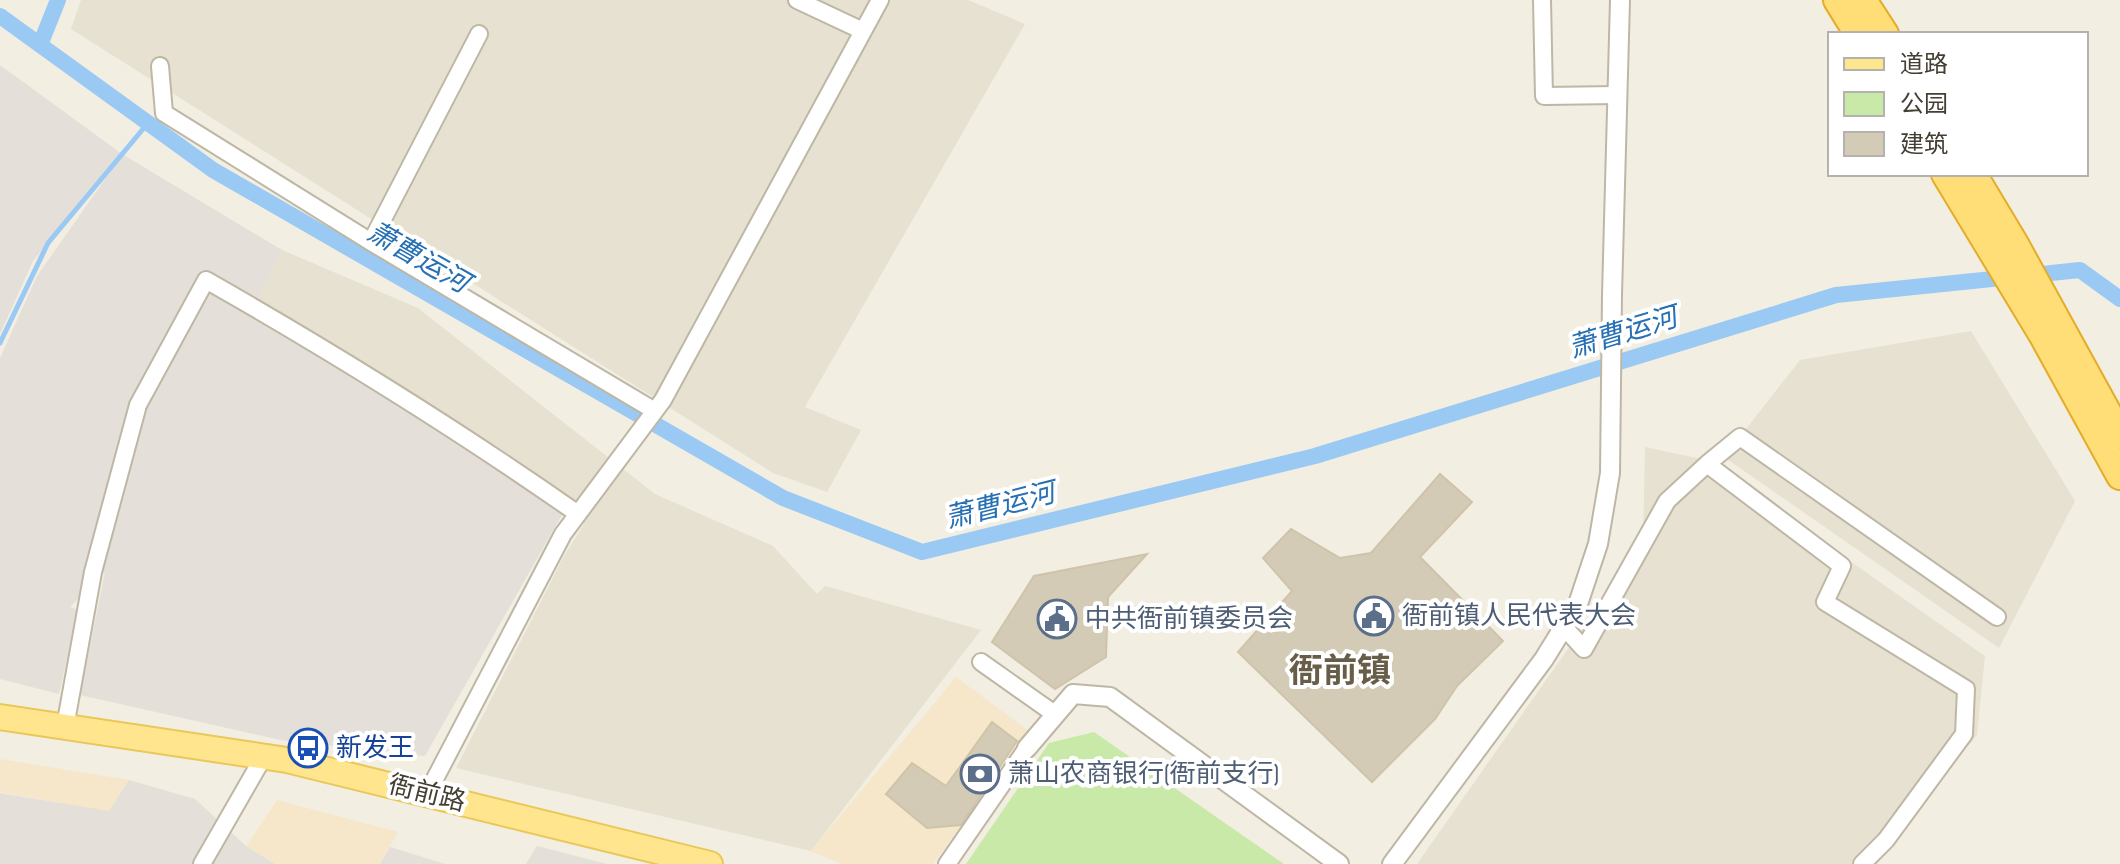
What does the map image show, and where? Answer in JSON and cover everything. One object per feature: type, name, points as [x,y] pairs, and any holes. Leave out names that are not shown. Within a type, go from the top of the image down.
[{"type":"highway","points":[[1837,0],[1857,32]]},
{"type":"highway","points":[[1863,0],[1884,32]]},
{"type":"highway","points":[[1947,176],[1983,213],[2054,334],[2120,435]]},
{"type":"highway","points":[[1974,176],[1983,213]]},
{"type":"highway","points":[[2054,334],[2120,476]]},
{"type":"main road","name":"衙前路","points":[[0,717],[264,756],[710,864]]},
{"type":"street","points":[[797,0],[863,31]]},
{"type":"street","points":[[427,794],[563,534],[659,406],[880,0]]},
{"type":"street","points":[[1542,0],[1544,96],[1617,95]]},
{"type":"street","points":[[1392,864],[1544,659],[1578,604],[1598,544],[1610,473],[1620,0]]},
{"type":"street","points":[[371,242],[479,34]]},
{"type":"street","points":[[160,66],[164,113],[371,242],[659,406]]},
{"type":"street","points":[[65,727],[93,572],[138,405],[206,280],[311,340],[467,437],[578,514]]},
{"type":"street","points":[[1564,627],[1584,649],[1667,501],[1740,437],[1997,617]]},
{"type":"street","points":[[1707,464],[1842,566],[1825,602],[1966,689],[1964,734],[1886,840],[1862,864]]},
{"type":"street","points":[[981,662],[1056,715]]},
{"type":"street","points":[[947,864],[1027,748],[1073,694],[1110,697],[1339,864]]},
{"type":"street","points":[[202,864],[264,756]]},
{"type":"shaded area","points":[[81,0],[968,0],[1025,24],[805,407],[861,430],[827,492],[773,473],[71,29]]},
{"type":"shaded area","points":[[0,65],[122,154],[282,250],[254,307],[567,506],[425,756],[281,740],[80,695],[105,572],[70,607],[78,610],[59,694],[0,679],[0,358],[37,276],[115,165],[33,261],[0,334]]},
{"type":"shaded area","points":[[282,250],[418,308],[655,494],[773,546],[817,594],[825,586],[981,630],[811,851],[456,768],[564,556],[584,524],[254,307]]},
{"type":"shaded area","points":[[1971,331],[2075,501],[1999,648],[1724,457],[1800,360]]},
{"type":"shaded area","points":[[1645,447],[1706,460],[1985,656],[1977,735],[1894,833],[1862,864],[1417,864],[1643,542]]},
{"type":"shaded area","points":[[956,677],[1030,732],[933,864],[841,864],[811,851]]},
{"type":"shaded area","points":[[0,759],[129,780],[109,812],[0,792]]},
{"type":"shaded area","points":[[129,780],[195,799],[246,846],[275,864],[0,864],[0,793],[109,811]]},
{"type":"shaded area","points":[[277,800],[398,832],[380,864],[275,864],[246,846]]},
{"type":"shaded area","points":[[537,846],[607,864],[526,864]]},
{"type":"shaded area","points":[[390,847],[445,864],[380,864]]},
{"type":"green space","points":[[1094,732],[1284,864],[966,864],[1049,743]]},
{"type":"building","name":"衙前镇人民代表大会","points":[[1440,474],[1472,502],[1420,557],[1503,641],[1457,686],[1435,719],[1372,782],[1238,652],[1292,591],[1263,558],[1291,529],[1340,558],[1371,553]]},
{"type":"building","name":"中共衙前镇委员会","points":[[1147,554],[1108,597],[1106,657],[1055,689],[992,642],[1034,576]]},
{"type":"building","name":"萧山农商银行(衙前支行)","points":[[992,722],[1017,741],[961,825],[927,828],[886,794],[912,763],[946,786]]},
{"type":"waterway","points":[[40,45],[58,0]]},
{"type":"waterway","name":"萧曹运河","points":[[0,16],[213,170],[783,498],[922,552],[1315,456],[1836,295],[2080,270],[2120,299]]},
{"type":"waterway","points":[[0,343],[48,243],[148,123]]},
{"type":"place","name":"衙前镇人民代表大会","points":[[1374,616]]},
{"type":"place","name":"中共衙前镇委员会","points":[[1057,619]]},
{"type":"place","name":"新发王","points":[[308,748]]},
{"type":"place","name":"萧山农商银行(衙前支行)","points":[[980,774]]},
{"type":"district","name":"衙前镇","points":[[1340,671]]}]
